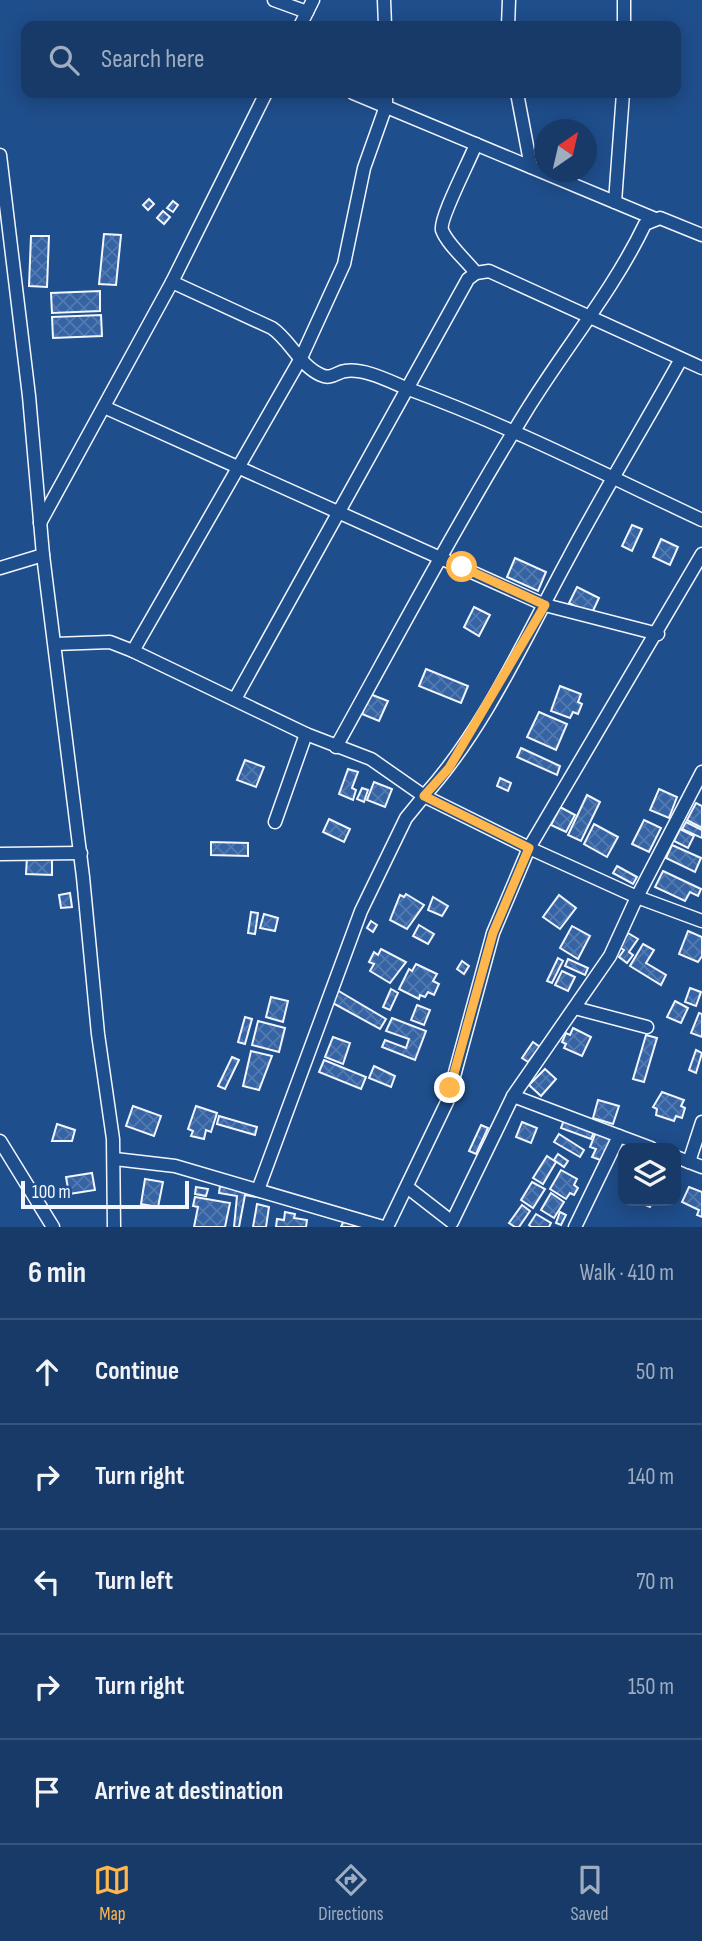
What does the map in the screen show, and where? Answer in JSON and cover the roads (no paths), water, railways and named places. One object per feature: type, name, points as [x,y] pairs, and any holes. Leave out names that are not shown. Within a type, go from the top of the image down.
[{"type":"street","points":[[274,0],[310,6]]},
{"type":"street","points":[[384,0],[385,21]]},
{"type":"street","points":[[508,21],[509,0]]},
{"type":"street","points":[[624,0],[624,21]]},
{"type":"street","points":[[40,524],[172,282],[264,98]]},
{"type":"street","points":[[518,98],[531,167]]},
{"type":"street","points":[[615,202],[623,98]]},
{"type":"street","points":[[133,650],[301,358],[344,264],[364,168],[386,99],[476,144],[653,218],[701,233]]},
{"type":"street","points":[[476,144],[467,170],[442,219],[442,230],[476,273]]},
{"type":"street","points":[[0,155],[4,238],[28,385],[43,555],[115,1159],[114,1227]]},
{"type":"street","points":[[335,747],[514,431],[627,261],[645,224],[653,218]]},
{"type":"street","points":[[235,699],[468,279],[476,273],[489,271],[702,368]]},
{"type":"street","points":[[172,282],[286,337],[301,358],[321,376],[332,377],[344,371],[358,371],[407,388],[514,431],[702,520]]},
{"type":"street","points":[[258,1190],[361,911],[406,818],[449,768],[545,605],[681,359]]},
{"type":"street","points":[[104,407],[545,605],[658,634]]},
{"type":"street","points":[[115,1159],[176,1166],[385,1227],[447,1102],[493,933],[529,848],[658,634],[702,554]]},
{"type":"street","points":[[0,568],[43,555]]},
{"type":"street","points":[[55,644],[110,642],[133,650],[335,747],[381,765],[424,796],[529,848],[637,897],[702,920]]},
{"type":"street","points":[[275,822],[306,733]]},
{"type":"street","points":[[407,1187],[456,1224],[513,1096],[610,956],[637,897],[700,780]]},
{"type":"street","points":[[0,854],[80,853]]},
{"type":"street","points":[[575,1008],[647,1027]]},
{"type":"street","points":[[513,1096],[638,1143]]},
{"type":"street","points":[[696,1165],[702,1122]]},
{"type":"street","points":[[575,1227],[619,1136]]},
{"type":"street","points":[[0,1141],[53,1227]]}]
